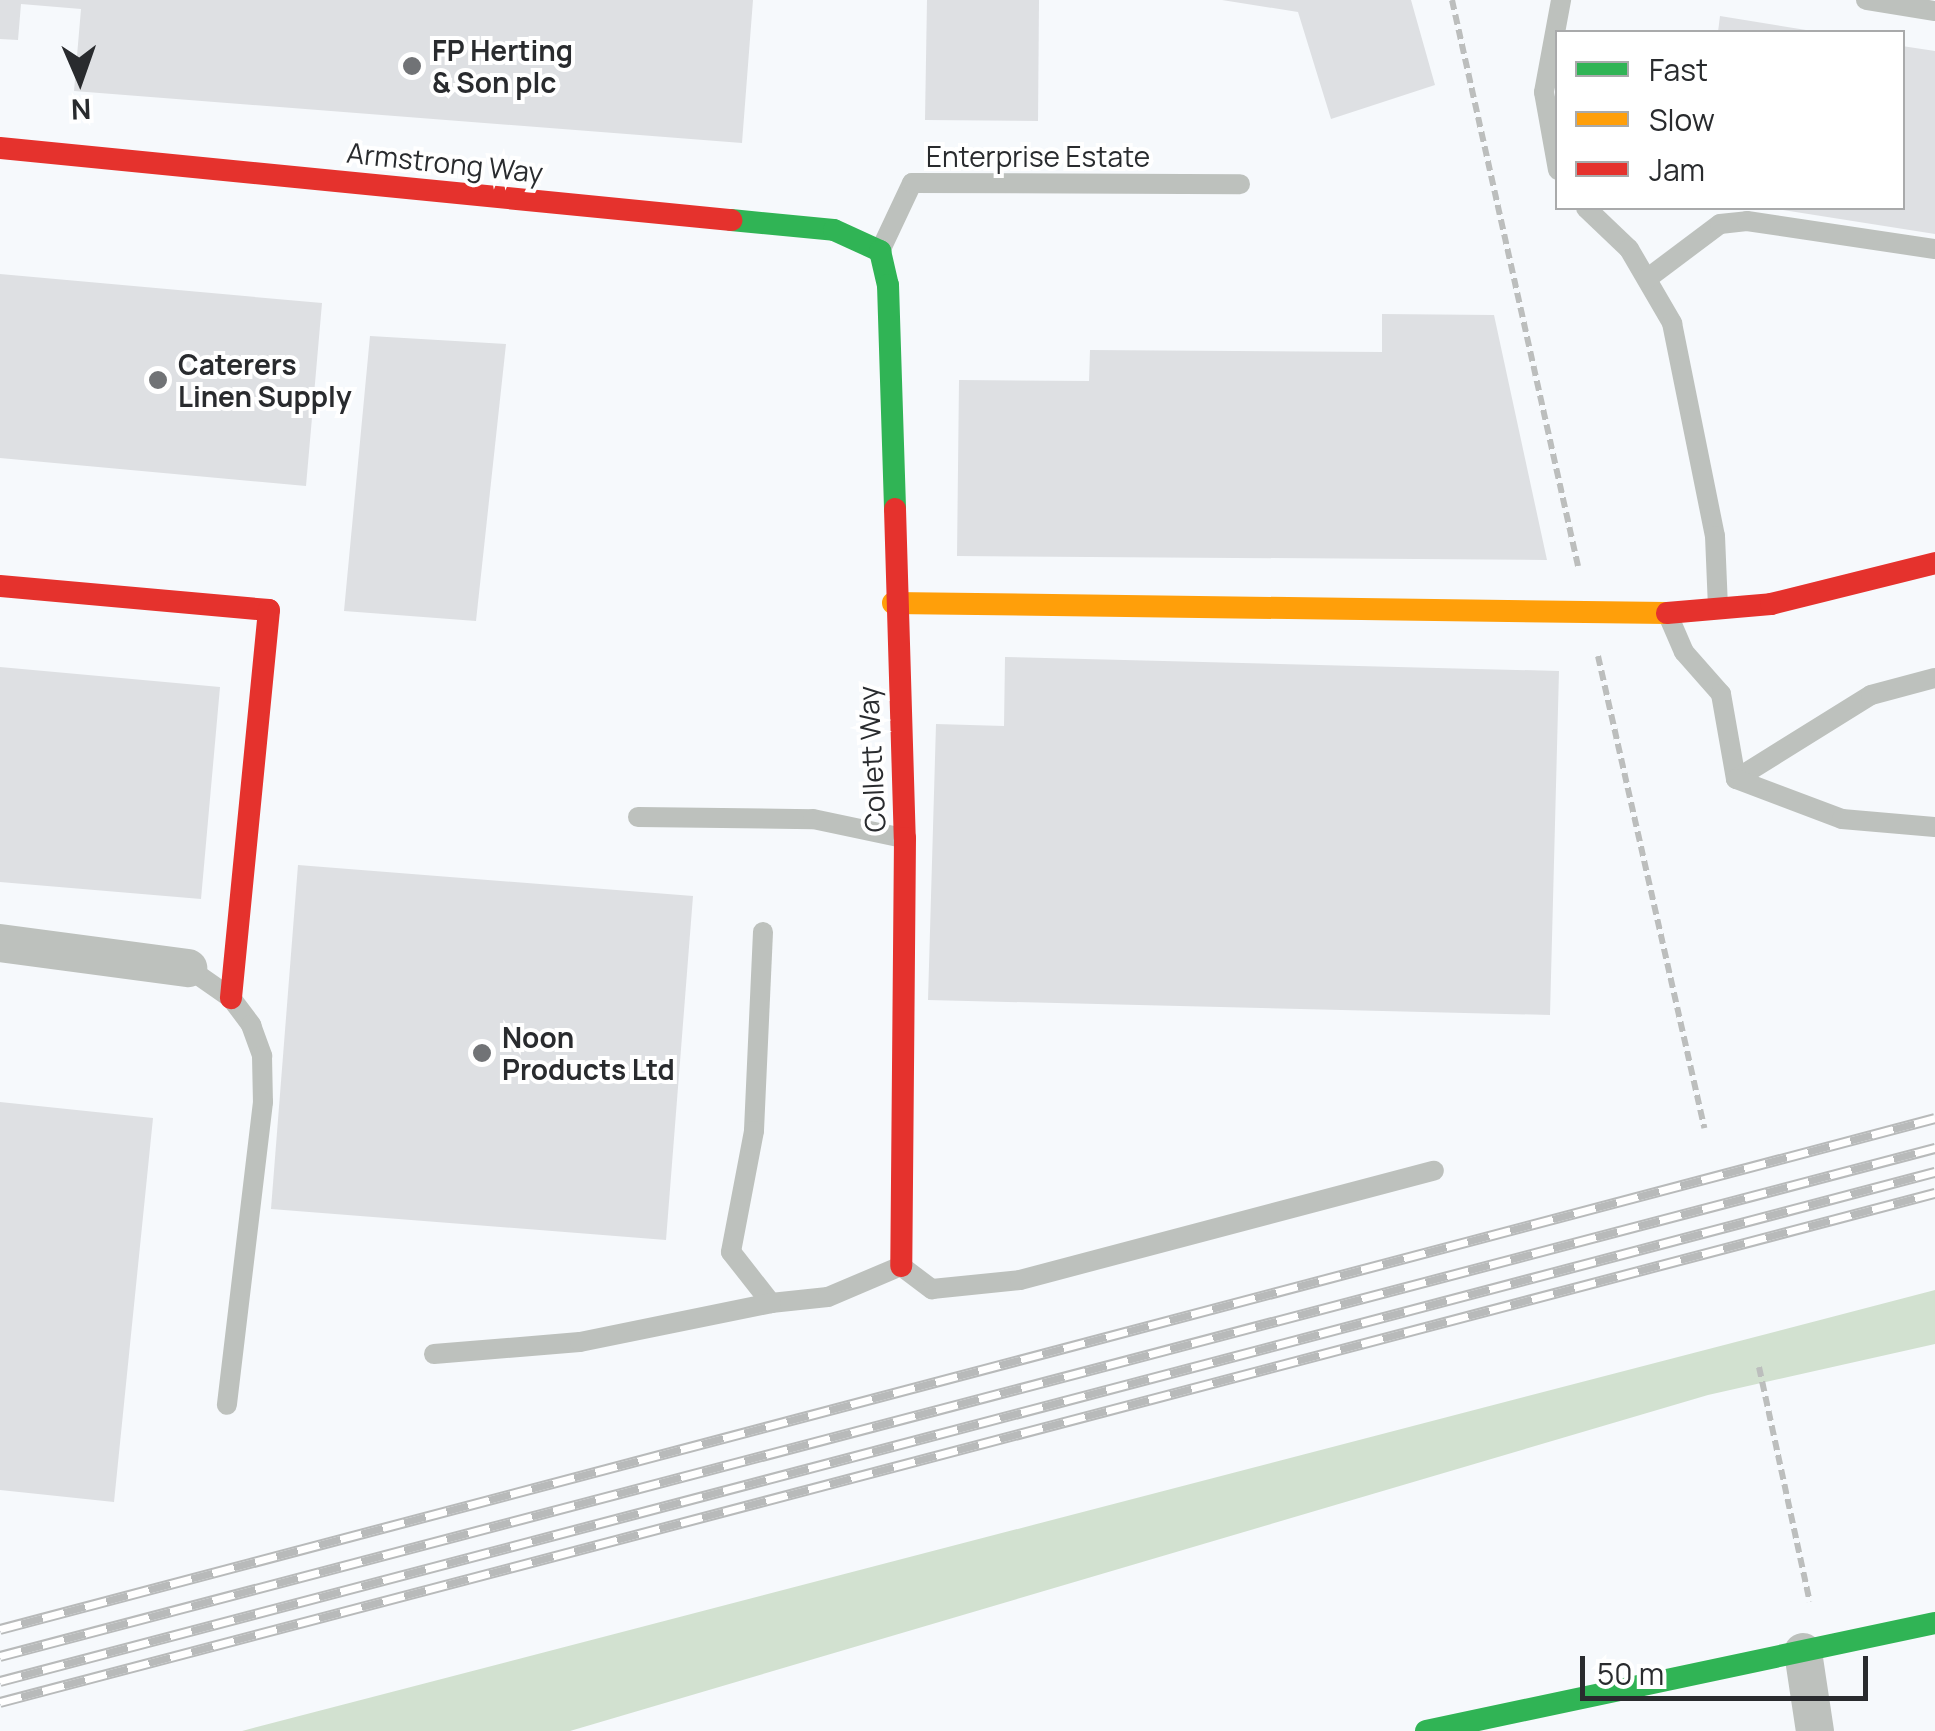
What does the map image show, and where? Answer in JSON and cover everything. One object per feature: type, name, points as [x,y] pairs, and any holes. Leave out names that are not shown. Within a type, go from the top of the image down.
[{"type":"street","name":"Armstrong Way","points":[[0,148],[834,230],[880,251]]},
{"type":"street","name":"Collett Way","points":[[880,251],[888,285],[893,603],[905,838],[901,1266]]},
{"type":"street","points":[[893,603],[1668,613],[1771,604],[1935,563]]},
{"type":"street","points":[[0,586],[269,610],[231,998]]},
{"type":"street","points":[[0,943],[188,968]]},
{"type":"street","points":[[1426,1731],[1935,1624]]},
{"type":"street","points":[[1804,1652],[1814,1731]]},
{"type":"lane","points":[[1555,30],[1561,0]]},
{"type":"lane","points":[[1866,0],[1935,11]]},
{"type":"lane","points":[[1555,32],[1544,92],[1555,153]]},
{"type":"lane","name":"Enterprise Estate","points":[[880,251],[912,183],[1240,184]]},
{"type":"lane","points":[[1588,210],[1648,278],[1672,323],[1715,536],[1718,609]]},
{"type":"lane","points":[[1648,278],[1720,224],[1734,222],[1935,249]]},
{"type":"lane","points":[[1668,613],[1684,652],[1721,694],[1736,779]]},
{"type":"lane","points":[[1736,779],[1871,694],[1935,678]]},
{"type":"lane","points":[[1736,779],[1842,820],[1935,827]]},
{"type":"lane","points":[[638,817],[813,820],[905,838]]},
{"type":"lane","points":[[763,932],[754,1131],[732,1252],[771,1303]]},
{"type":"lane","points":[[188,968],[231,998],[251,1024],[262,1056],[263,1102],[227,1404]]},
{"type":"lane","points":[[434,1354],[580,1342],[771,1303],[828,1297],[901,1266],[932,1289],[1020,1280],[1434,1170]]},
{"type":"path","points":[[1452,0],[1580,577]]},
{"type":"path","points":[[1597,652],[1704,1128]]},
{"type":"path","points":[[1760,1367],[1812,1610],[1804,1652]]},
{"type":"green space","points":[[1935,1290],[1935,1344],[1708,1395],[570,1731],[242,1731]]},
{"type":"building","name":"FP Herting & Son plc","points":[[0,0],[753,0],[742,143],[74,91],[81,9],[21,4],[18,40],[0,39]]},
{"type":"building","points":[[927,0],[1039,0],[1038,121],[925,120]]},
{"type":"building","points":[[1222,0],[1411,0],[1435,85],[1331,119],[1298,12]]},
{"type":"building","points":[[1720,16],[1806,30],[1718,30]]},
{"type":"building","points":[[1905,46],[1935,51],[1935,234],[1783,210],[1905,210]]},
{"type":"building","name":"Caterers Linen Supply","points":[[0,274],[322,303],[306,486],[0,458]]},
{"type":"building","points":[[1382,314],[1494,315],[1547,560],[957,556],[959,380],[1089,381],[1090,350],[1382,352]]},
{"type":"building","points":[[370,336],[506,344],[476,621],[344,611]]},
{"type":"building","points":[[1005,657],[1559,671],[1550,1015],[928,1000],[936,724],[1004,726]]},
{"type":"building","points":[[0,667],[220,687],[201,899],[0,882]]},
{"type":"building","name":"Noon Products Ltd","points":[[298,865],[693,896],[666,1240],[271,1209]]},
{"type":"building","points":[[0,1102],[153,1118],[114,1502],[0,1490]]},
{"type":"railway","points":[[0,1629],[1935,1118]]},
{"type":"railway","points":[[0,1656],[1935,1148]]},
{"type":"railway","points":[[0,1681],[1935,1172]]},
{"type":"railway","points":[[0,1702],[1935,1193]]},
{"type":"traffic: fast","points":[[731,220],[834,230],[880,251],[888,285],[895,509]]},
{"type":"traffic: fast","points":[[1426,1731],[1935,1623]]},
{"type":"traffic: slow","points":[[893,603],[1667,613]]},
{"type":"traffic: jam","points":[[0,148],[731,220]]},
{"type":"traffic: jam","points":[[895,509],[905,838],[901,1266]]},
{"type":"traffic: jam","points":[[1667,613],[1771,604],[1935,563]]},
{"type":"traffic: jam","points":[[0,586],[269,610],[231,998]]},
{"type":"place","name":"FP Herting & Son plc","points":[[412,66]]},
{"type":"place","name":"Caterers Linen Supply","points":[[158,380]]},
{"type":"place","name":"Noon Products Ltd","points":[[482,1053]]}]
